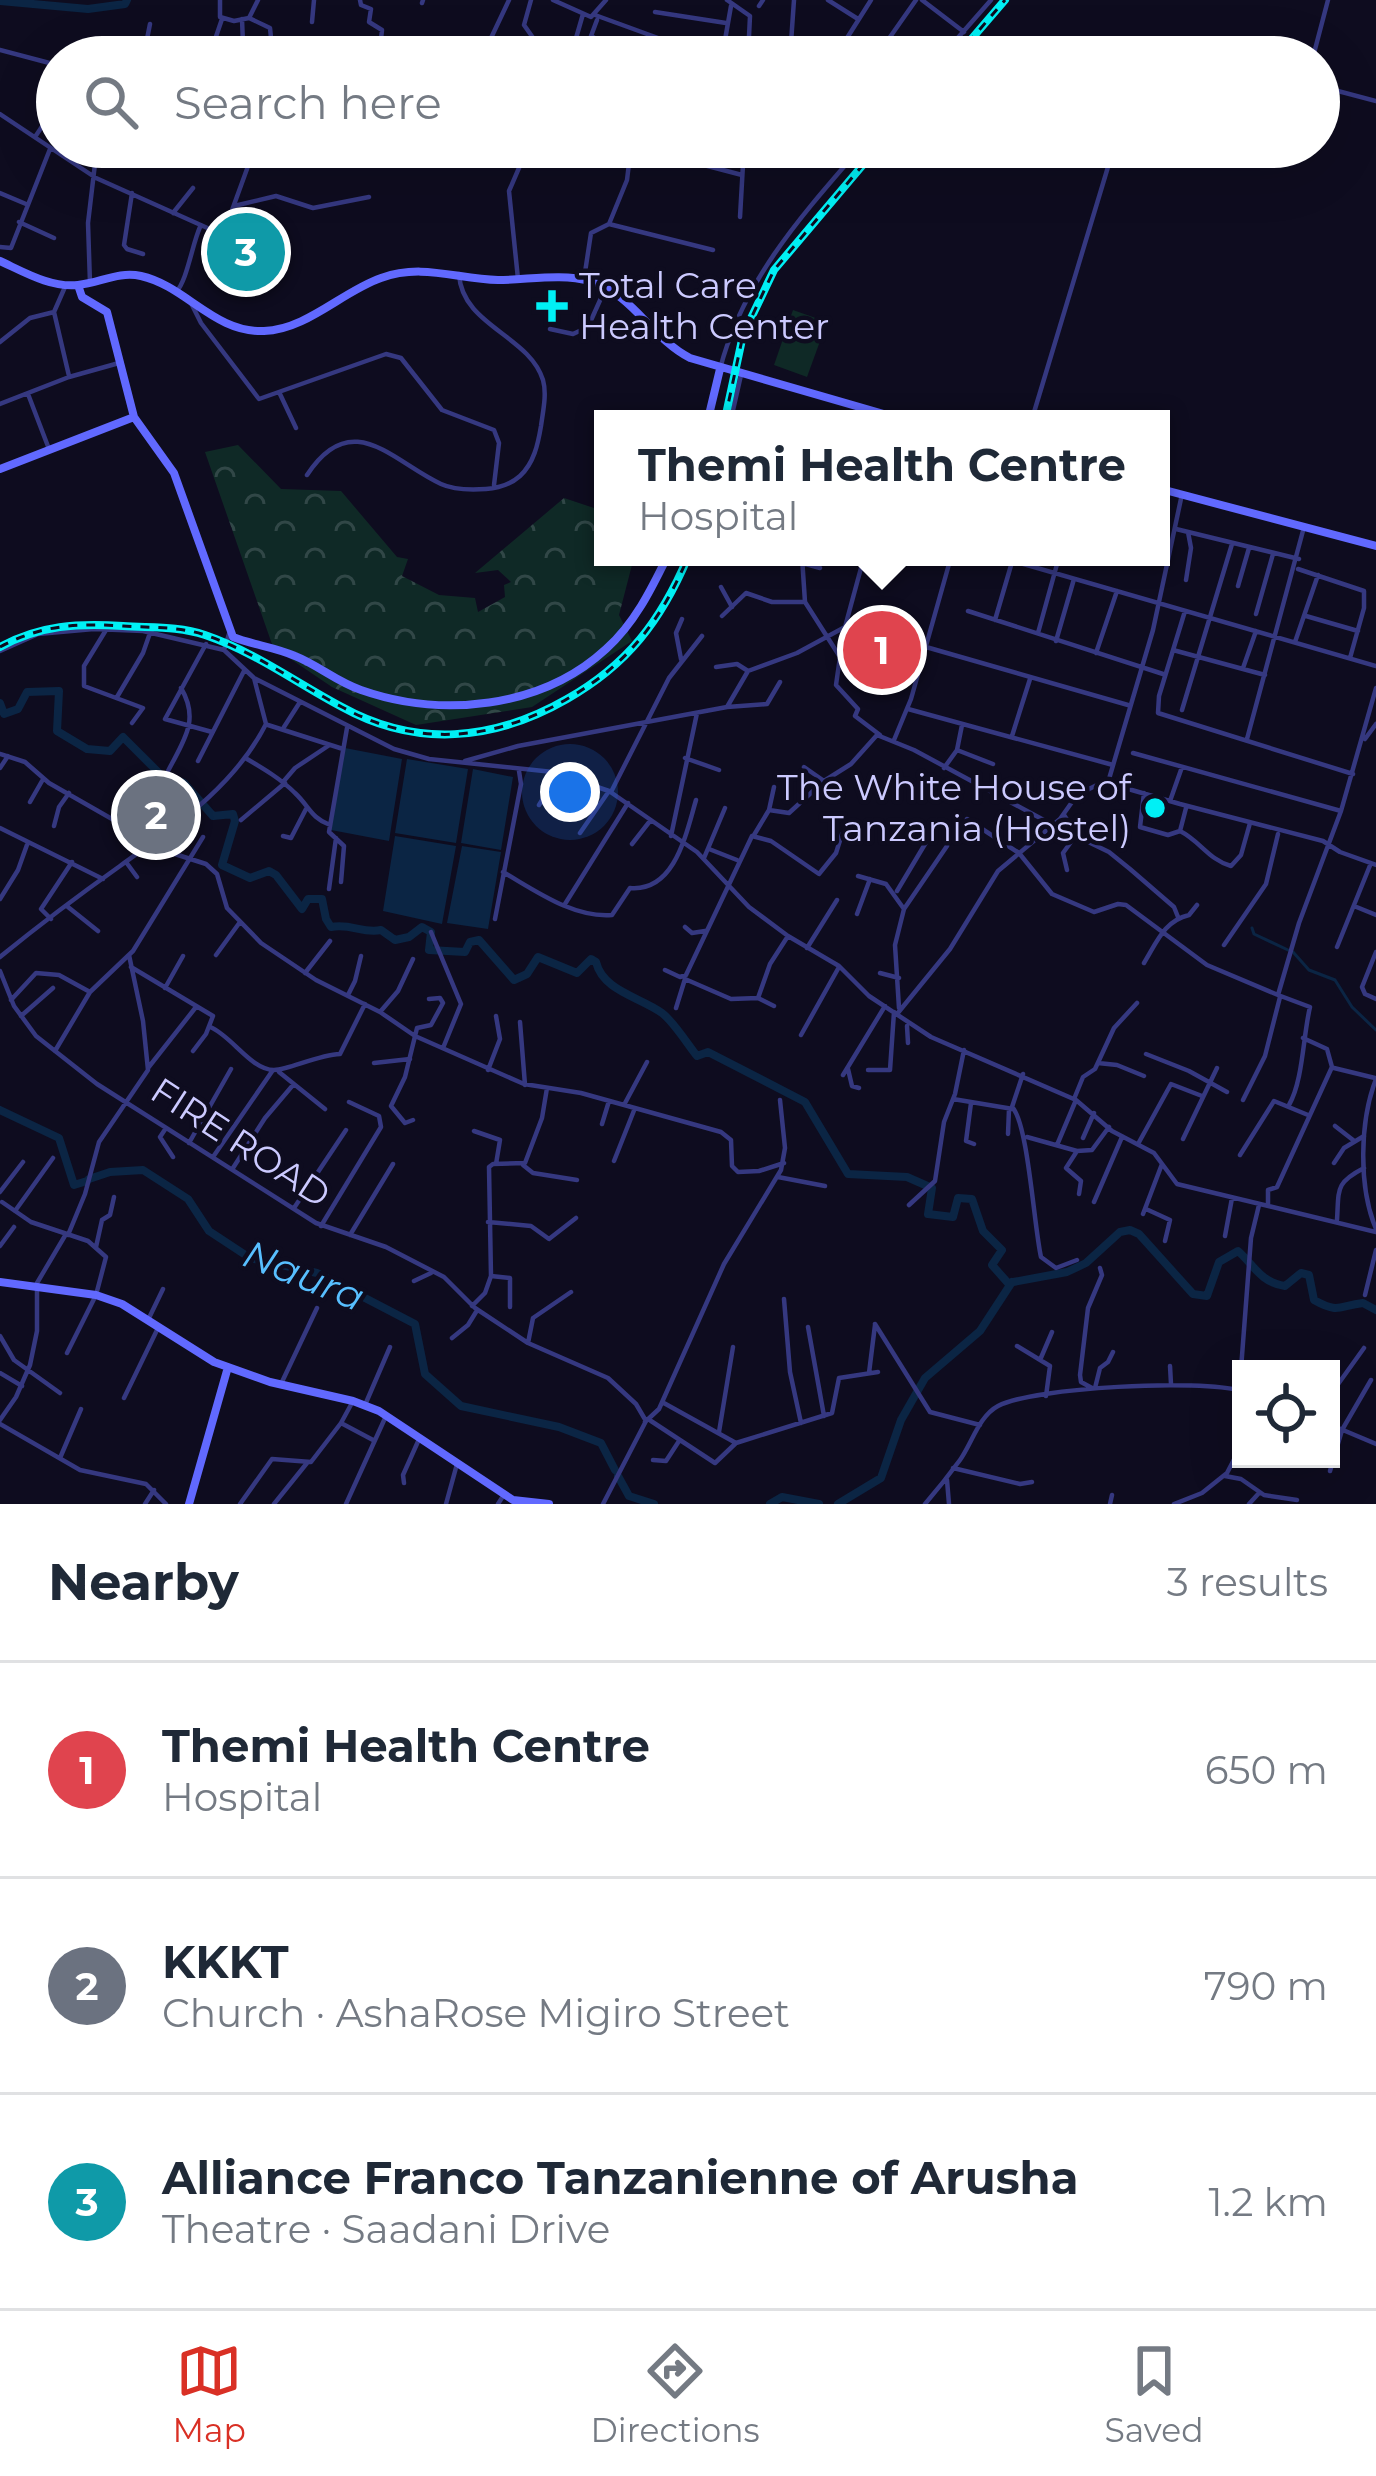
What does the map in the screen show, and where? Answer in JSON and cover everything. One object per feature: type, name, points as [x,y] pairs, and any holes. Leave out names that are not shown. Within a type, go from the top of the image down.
[{"type":"street","points":[[216,36],[222,19],[220,0]]},
{"type":"street","points":[[244,36],[246,19],[258,0]]},
{"type":"street","points":[[312,22],[314,0]]},
{"type":"street","points":[[360,0],[371,9],[369,22],[382,30],[381,36]]},
{"type":"street","points":[[492,36],[509,0]]},
{"type":"street","points":[[531,0],[524,25],[532,36]]},
{"type":"street","points":[[553,0],[652,36]]},
{"type":"street","points":[[591,36],[606,0]]},
{"type":"street","points":[[791,36],[794,0]]},
{"type":"street","points":[[828,0],[858,19]]},
{"type":"street","points":[[848,36],[871,0]]},
{"type":"street","points":[[892,36],[919,0],[964,32]]},
{"type":"street","points":[[960,36],[991,0]]},
{"type":"street","points":[[1318,36],[1328,0]]},
{"type":"street","points":[[724,36],[729,3],[750,16],[749,36]]},
{"type":"street","points":[[655,12],[726,23]]},
{"type":"street","points":[[577,36],[584,14]]},
{"type":"street","points":[[222,19],[246,19],[270,28],[271,36]]},
{"type":"street","points":[[148,36],[150,24]]},
{"type":"street","points":[[0,50],[36,59]]},
{"type":"street","points":[[1340,92],[1376,101]]},
{"type":"street","points":[[0,114],[35,137]]},
{"type":"street","points":[[0,248],[11,248],[42,168]]},
{"type":"street","points":[[80,168],[223,236],[249,168]]},
{"type":"street","points":[[90,283],[88,223],[96,168]]},
{"type":"street","points":[[518,279],[509,190],[519,168]]},
{"type":"street","points":[[609,224],[628,168]]},
{"type":"street","points":[[715,168],[742,175]]},
{"type":"street","points":[[740,218],[742,168]]},
{"type":"street","points":[[710,410],[736,317],[791,228],[844,168]]},
{"type":"street","points":[[1035,410],[1108,168]]},
{"type":"street","points":[[173,213],[193,188]]},
{"type":"street","points":[[132,193],[124,245],[143,254]]},
{"type":"street","points":[[0,194],[26,204]]},
{"type":"street","points":[[234,206],[276,196],[313,208],[369,197]]},
{"type":"street","points":[[19,222],[54,238]]},
{"type":"street","points":[[584,279],[591,233],[609,224],[712,250]]},
{"type":"street","points":[[176,292],[184,284],[189,253],[201,226]]},
{"type":"street","points":[[0,261],[65,285],[138,275],[235,328],[272,331],[377,279],[415,270],[584,279],[621,296],[680,354],[867,410]]},
{"type":"street","points":[[307,475],[332,448],[370,442],[447,487],[494,488],[517,479],[534,454],[544,383],[529,360],[466,302],[459,274]]},
{"type":"street","points":[[65,285],[54,312],[69,377]]},
{"type":"street","points":[[78,285],[82,297],[107,311],[134,417],[174,472],[224,608],[229,634],[224,650]]},
{"type":"street","points":[[550,329],[573,334],[588,327],[606,287]]},
{"type":"street","points":[[191,303],[255,398],[280,394],[386,354],[401,358],[442,410],[483,424],[498,436],[494,488]]},
{"type":"street","points":[[0,342],[30,317],[54,312]]},
{"type":"street","points":[[0,404],[119,363]]},
{"type":"street","points":[[733,410],[741,375]]},
{"type":"street","points":[[28,394],[49,449]]},
{"type":"street","points":[[280,394],[296,428]]},
{"type":"street","points":[[0,469],[134,417]]},
{"type":"street","points":[[1170,491],[1376,546]]},
{"type":"street","points":[[1170,557],[1182,494]]},
{"type":"street","points":[[1247,740],[1304,527]]},
{"type":"street","points":[[1176,529],[1299,559]]},
{"type":"street","points":[[1186,580],[1188,532]]},
{"type":"street","points":[[1182,710],[1232,544]]},
{"type":"street","points":[[1238,586],[1249,548]]},
{"type":"street","points":[[1256,614],[1273,554]]},
{"type":"street","points":[[229,634],[302,658],[362,691],[427,705],[483,704],[549,686],[606,649],[628,625],[662,566]]},
{"type":"street","points":[[803,566],[806,602],[840,657],[838,689],[857,708],[856,716],[880,736],[1053,826]]},
{"type":"street","points":[[816,566],[820,568]]},
{"type":"street","points":[[862,566],[846,624],[865,660],[916,681]]},
{"type":"street","points":[[893,742],[908,709],[948,566]]},
{"type":"street","points":[[995,620],[1011,566]]},
{"type":"street","points":[[1030,566],[1376,666]]},
{"type":"street","points":[[1037,635],[1056,566]]},
{"type":"street","points":[[896,1012],[950,949],[998,871],[1053,826],[1074,798],[1109,779],[1168,566]]},
{"type":"street","points":[[1296,569],[1364,591],[1350,658]]},
{"type":"street","points":[[1295,642],[1318,575]]},
{"type":"street","points":[[1056,641],[1074,579]]},
{"type":"street","points":[[721,587],[731,608]]},
{"type":"street","points":[[1096,653],[1117,591]]},
{"type":"street","points":[[722,616],[746,593],[772,602],[806,602]]},
{"type":"street","points":[[968,611],[1166,674]]},
{"type":"street","points":[[1185,611],[1158,713],[1353,773]]},
{"type":"street","points":[[1304,616],[1358,632]]},
{"type":"street","points":[[681,659],[676,633],[682,619]]},
{"type":"street","points":[[727,707],[748,671],[797,653],[846,624]]},
{"type":"street","points":[[106,630],[84,666],[84,686],[143,708],[132,723]]},
{"type":"street","points":[[1,651],[38,634],[106,630],[206,644],[224,650],[254,678],[347,728],[415,756],[559,773],[610,792],[704,858],[788,936],[839,967],[896,1012],[911,1035],[908,1043]]},
{"type":"street","points":[[1243,668],[1256,631]]},
{"type":"street","points":[[117,697],[146,649],[150,633]]},
{"type":"street","points":[[580,833],[610,792],[681,659],[702,636]]},
{"type":"street","points":[[206,644],[165,719],[212,732]]},
{"type":"street","points":[[926,646],[1130,706]]},
{"type":"street","points":[[1173,650],[1265,675]]},
{"type":"street","points":[[716,667],[737,664],[748,671]]},
{"type":"street","points":[[198,761],[244,671]]},
{"type":"street","points":[[0,957],[208,799],[245,758],[266,724],[254,678]]},
{"type":"street","points":[[1012,736],[1030,679]]},
{"type":"street","points":[[465,761],[518,746],[697,712],[766,704],[779,682]]},
{"type":"street","points":[[168,771],[189,728],[191,704],[181,688]]},
{"type":"street","points":[[1243,1100],[1266,1053],[1293,940],[1341,811],[1376,688]]},
{"type":"street","points":[[283,730],[300,702]]},
{"type":"street","points":[[908,709],[1113,765]]},
{"type":"street","points":[[671,836],[697,712]]},
{"type":"street","points":[[266,724],[343,749]]},
{"type":"street","points":[[1360,744],[1376,724]]},
{"type":"street","points":[[944,768],[957,750],[962,725]]},
{"type":"street","points":[[341,882],[344,846],[329,833],[347,728]]},
{"type":"street","points":[[770,810],[787,815],[851,764],[874,735],[880,736]]},
{"type":"street","points":[[241,820],[295,768],[328,746]]},
{"type":"street","points":[[957,750],[993,764]]},
{"type":"street","points":[[1132,753],[1341,811]]},
{"type":"street","points":[[0,768],[4,755],[25,762],[43,779],[152,844],[217,874],[227,908],[261,943],[415,1036],[525,1085],[609,1101],[727,1136],[735,1171],[759,1172],[784,1162]]},
{"type":"street","points":[[245,758],[284,783],[302,798],[306,809],[330,825]]},
{"type":"street","points":[[685,758],[719,770]]},
{"type":"street","points":[[804,767],[824,781]]},
{"type":"street","points":[[1170,801],[1182,767]]},
{"type":"street","points":[[495,919],[519,770]]},
{"type":"street","points":[[539,806],[559,773]]},
{"type":"street","points":[[30,802],[43,779]]},
{"type":"street","points":[[1109,779],[1144,794],[1329,844],[1373,864],[1337,947]]},
{"type":"street","points":[[1046,784],[1074,798]]},
{"type":"street","points":[[676,1008],[738,860],[770,810],[774,787]]},
{"type":"street","points":[[54,826],[69,794]]},
{"type":"street","points":[[1144,794],[1138,825],[1168,835],[1180,831],[1216,861],[1231,866],[1241,855],[1250,823]]},
{"type":"street","points":[[503,872],[539,896],[612,915],[631,888],[644,889],[663,878],[673,865],[696,800]]},
{"type":"street","points":[[565,904],[628,803]]},
{"type":"street","points":[[1180,831],[1187,806]]},
{"type":"street","points":[[704,858],[725,808]]},
{"type":"street","points":[[283,836],[291,838],[306,809]]},
{"type":"street","points":[[1064,815],[1076,835],[1114,856],[1174,907],[1178,917]]},
{"type":"street","points":[[967,819],[1019,854],[1061,900],[1094,912],[1123,904],[1208,965],[1309,1005],[1298,1087],[1289,1105]]},
{"type":"street","points":[[632,844],[650,821]]},
{"type":"street","points":[[0,828],[104,879]]},
{"type":"street","points":[[1224,946],[1263,889],[1279,831]]},
{"type":"street","points":[[895,893],[931,834]]},
{"type":"street","points":[[754,835],[771,841],[819,874],[836,853],[842,835]]},
{"type":"street","points":[[1067,870],[1064,853],[1076,835]]},
{"type":"street","points":[[55,1051],[90,992],[129,955],[203,837]]},
{"type":"street","points":[[329,889],[336,838]]},
{"type":"street","points":[[0,898],[28,842]]},
{"type":"street","points":[[868,1070],[890,1070],[899,978],[895,945],[904,909],[947,846]]},
{"type":"street","points":[[709,849],[738,860]]},
{"type":"street","points":[[51,919],[41,909],[72,862]]},
{"type":"street","points":[[126,862],[137,877]]},
{"type":"street","points":[[857,876],[895,893],[904,909]]},
{"type":"street","points":[[857,914],[870,878]]},
{"type":"street","points":[[807,948],[837,901]]},
{"type":"street","points":[[1144,963],[1163,930],[1178,917],[1190,915],[1197,904]]},
{"type":"street","points":[[1354,906],[1376,914]]},
{"type":"street","points":[[68,908],[98,931]]},
{"type":"street","points":[[589,923],[598,915]]},
{"type":"street","points":[[216,955],[240,922]]},
{"type":"street","points":[[685,927],[692,933],[705,931]]},
{"type":"street","points":[[431,932],[461,1004],[443,1048]]},
{"type":"street","points":[[758,998],[774,956],[788,936]]},
{"type":"street","points":[[305,973],[330,941]]},
{"type":"street","points":[[1376,954],[1362,987],[1376,999]]},
{"type":"street","points":[[129,955],[148,1068]]},
{"type":"street","points":[[165,988],[183,956]]},
{"type":"street","points":[[348,995],[361,956]]},
{"type":"street","points":[[380,1012],[398,991],[413,958]]},
{"type":"street","points":[[131,967],[213,1016],[193,1051]]},
{"type":"street","points":[[801,1035],[839,967]]},
{"type":"street","name":"FIRE ROAD","points":[[0,970],[21,1016],[97,1084],[321,1226],[386,1246],[450,1282],[474,1308],[528,1343],[608,1378],[648,1422],[679,1441]]},
{"type":"street","points":[[664,970],[731,999],[758,998],[774,1006]]},
{"type":"street","points":[[11,1000],[37,973],[59,975],[90,992]]},
{"type":"street","points":[[880,973],[899,978]]},
{"type":"street","points":[[21,1016],[52,988]]},
{"type":"street","points":[[321,1226],[377,1134],[380,1118],[392,1105],[419,1026],[434,1021],[443,1003],[440,998],[430,999]]},
{"type":"street","points":[[213,1157],[275,1070],[308,1058],[340,1054],[365,1004]]},
{"type":"street","points":[[1057,1146],[1083,1078],[1098,1063],[1114,1028],[1138,1004]]},
{"type":"street","points":[[166,1504],[154,1490],[135,1480],[80,1470],[0,1422],[29,1369],[37,1331],[35,1287],[85,1194],[98,1142],[197,1006]]},
{"type":"street","points":[[859,1088],[850,1083],[846,1072],[885,1006]]},
{"type":"street","points":[[488,1070],[500,1040],[496,1016]]},
{"type":"street","points":[[904,1021],[1075,1100],[1122,1137],[1154,1153],[1181,1185],[1376,1230]]},
{"type":"street","points":[[520,1022],[525,1085]]},
{"type":"street","points":[[210,1028],[311,1094],[325,1109]]},
{"type":"street","points":[[1268,1206],[1268,1190],[1277,1187],[1332,1066],[1327,1049],[1303,1038]]},
{"type":"street","points":[[909,1205],[935,1180],[944,1123],[964,1050]]},
{"type":"street","points":[[1146,1054],[1227,1092]]},
{"type":"street","points":[[374,1064],[410,1060]]},
{"type":"street","points":[[624,1105],[647,1062]]},
{"type":"street","points":[[1098,1063],[1144,1076]]},
{"type":"street","points":[[1332,1066],[1375,1079],[1364,1138],[1368,1207],[1376,1230]]},
{"type":"street","points":[[1183,1138],[1217,1068]]},
{"type":"street","points":[[189,1143],[231,1069]]},
{"type":"street","points":[[1008,1134],[1023,1074]]},
{"type":"street","points":[[1138,1144],[1171,1084],[1202,1096]]},
{"type":"street","points":[[232,1169],[292,1085]]},
{"type":"street","points":[[523,1165],[537,1135],[547,1088]]},
{"type":"street","points":[[953,1099],[1019,1113],[1041,1257],[1056,1268],[1077,1261]]},
{"type":"street","points":[[604,1504],[662,1402],[724,1264],[778,1177],[784,1162],[780,1100]]},
{"type":"street","points":[[1240,1155],[1274,1100],[1308,1116]]},
{"type":"street","points":[[602,1124],[609,1101]]},
{"type":"street","points":[[349,1102],[380,1118]]},
{"type":"street","points":[[970,1102],[965,1141],[974,1144]]},
{"type":"street","points":[[392,1105],[404,1124],[413,1120]]},
{"type":"street","points":[[614,1161],[635,1108]]},
{"type":"street","points":[[1083,1138],[1094,1113]]},
{"type":"street","points":[[1335,1126],[1354,1140]]},
{"type":"street","points":[[1024,1137],[1076,1151],[1096,1148],[1108,1127]]},
{"type":"street","points":[[166,1128],[160,1137],[173,1157]]},
{"type":"street","points":[[294,1208],[346,1130]]},
{"type":"street","points":[[452,1338],[468,1324],[490,1276],[489,1171],[496,1163],[500,1139],[475,1131]]},
{"type":"street","points":[[1094,1202],[1122,1137]]},
{"type":"street","points":[[1334,1163],[1354,1140],[1373,1137]]},
{"type":"street","points":[[1076,1151],[1066,1168],[1081,1181],[1079,1194]]},
{"type":"street","points":[[15,1210],[53,1158]]},
{"type":"street","points":[[0,1192],[23,1162]]},
{"type":"street","points":[[496,1163],[577,1180]]},
{"type":"street","points":[[350,1235],[393,1164]]},
{"type":"street","points":[[1162,1164],[1144,1211],[1170,1220],[1165,1241]]},
{"type":"street","points":[[1337,1220],[1341,1184],[1366,1166]]},
{"type":"street","points":[[778,1177],[825,1186]]},
{"type":"street","points":[[96,1247],[114,1197]]},
{"type":"street","points":[[1225,1236],[1232,1198]]},
{"type":"street","points":[[2,1202],[31,1222],[96,1247],[106,1259],[96,1295],[67,1352]]},
{"type":"street","points":[[1242,1360],[1251,1238],[1259,1204]]},
{"type":"street","points":[[488,1222],[531,1226],[549,1239],[576,1218]]},
{"type":"street","points":[[0,1246],[14,1227]]},
{"type":"street","points":[[1364,1295],[1376,1250]]},
{"type":"street","points":[[1096,1389],[1083,1384],[1080,1375],[1088,1308],[1102,1275],[1100,1268]]},
{"type":"street","points":[[415,1281],[432,1271]]},
{"type":"street","points":[[490,1276],[509,1279],[510,1307]]},
{"type":"street","points":[[0,1282],[96,1295],[148,1318],[228,1367],[386,1415],[517,1502],[549,1504]]},
{"type":"street","points":[[148,1318],[163,1289]]},
{"type":"street","points":[[528,1343],[532,1318],[571,1292]]},
{"type":"street","points":[[784,1299],[790,1372],[801,1423]]},
{"type":"street","points":[[281,1384],[317,1308]]},
{"type":"street","points":[[653,1460],[666,1461],[679,1441],[716,1462],[736,1443],[824,1416],[836,1408],[839,1378],[873,1372],[875,1324],[929,1412],[980,1425]]},
{"type":"street","points":[[124,1398],[159,1325]]},
{"type":"street","points":[[808,1327],[824,1416]]},
{"type":"street","points":[[1040,1360],[1052,1332]]},
{"type":"street","points":[[0,1336],[14,1360],[60,1393]]},
{"type":"street","points":[[1017,1346],[1051,1368],[1046,1396]]},
{"type":"street","points":[[365,1406],[390,1347]]},
{"type":"street","points":[[718,1432],[733,1347]]},
{"type":"street","points":[[1340,1381],[1364,1348]]},
{"type":"street","points":[[1096,1389],[1100,1368],[1113,1352]]},
{"type":"street","points":[[1170,1366],[1171,1384]]},
{"type":"street","points":[[189,1504],[228,1367]]},
{"type":"street","points":[[0,1373],[22,1386]]},
{"type":"street","points":[[1330,1471],[1342,1430],[1371,1381]]},
{"type":"street","points":[[925,1504],[980,1425],[1003,1404],[1096,1389],[1171,1384],[1232,1388]]},
{"type":"street","points":[[274,1504],[341,1423],[352,1401]]},
{"type":"street","points":[[662,1402],[736,1443]]},
{"type":"street","points":[[60,1458],[81,1409]]},
{"type":"street","points":[[346,1504],[386,1415]]},
{"type":"street","points":[[341,1423],[374,1440]]},
{"type":"street","points":[[1342,1430],[1376,1444]]},
{"type":"street","points":[[404,1483],[420,1437]]},
{"type":"street","points":[[240,1504],[271,1460],[307,1463]]},
{"type":"street","points":[[1174,1504],[1197,1496],[1224,1476],[1232,1462]]},
{"type":"street","points":[[446,1504],[458,1464]]},
{"type":"street","points":[[953,1468],[1004,1482],[1031,1482]]},
{"type":"street","points":[[1224,1476],[1248,1483],[1259,1493],[1297,1500]]},
{"type":"street","points":[[946,1477],[949,1504]]},
{"type":"street","points":[[145,1504],[154,1490]]},
{"type":"street","points":[[498,1504],[505,1493]]},
{"type":"street","points":[[1249,1504],[1259,1493]]},
{"type":"street","points":[[1110,1504],[1112,1495]]},
{"type":"green space","points":[[793,310],[827,322],[807,377],[774,365]]},
{"type":"green space","points":[[238,445],[281,489],[341,491],[397,557],[408,559],[402,576],[439,595],[475,598],[478,612],[505,597],[504,585],[511,582],[498,570],[475,573],[564,498],[594,508],[594,566],[632,566],[619,615],[632,641],[532,707],[416,725],[332,687],[273,647],[205,452]]},
{"type":"water","points":[[345,748],[402,759],[389,841],[331,830]]},
{"type":"water","points":[[407,759],[468,769],[456,843],[395,833]]},
{"type":"water","points":[[473,769],[513,777],[501,850],[461,843]]},
{"type":"water","points":[[395,836],[456,846],[442,924],[383,911]]},
{"type":"water","points":[[462,846],[501,852],[488,929],[447,923]]},
{"type":"waterway","points":[[0,1],[88,9],[127,0]]},
{"type":"waterway","points":[[0,703],[4,714],[18,709],[27,692],[59,691],[57,731],[87,749],[110,751],[123,737],[160,774],[184,783],[213,816],[233,814],[222,865],[250,878],[269,871],[302,909],[308,899],[322,899],[331,927],[381,930],[395,940],[422,927],[431,932],[429,950],[465,952],[470,942],[479,940],[514,980],[527,974],[538,957],[577,973],[591,959],[614,987],[667,1017],[697,1056],[708,1052],[805,1102],[848,1174],[907,1177],[932,1188],[928,1214],[953,1217],[958,1198],[972,1199],[983,1231],[1002,1250],[992,1265],[1008,1283],[1067,1272],[1086,1263],[1120,1232],[1130,1230],[1139,1234],[1193,1294],[1207,1296],[1219,1262],[1238,1251],[1263,1277],[1277,1284],[1285,1286],[1301,1273],[1309,1275],[1314,1300],[1329,1307],[1363,1303],[1376,1310]]},
{"type":"waterway","points":[[1252,928],[1254,934],[1288,950]]},
{"type":"waterway","points":[[1293,952],[1309,970],[1335,980],[1352,1007],[1376,1030]]},
{"type":"waterway","points":[[0,1110],[59,1138],[74,1185],[87,1181]]},
{"type":"waterway","name":"Naura","points":[[89,1179],[143,1170],[188,1199],[209,1231],[250,1258],[317,1273],[415,1324],[425,1374],[461,1406],[559,1427],[601,1443],[615,1470]]},
{"type":"waterway","name":"Naura","points":[[838,1504],[881,1478],[901,1420],[925,1378],[980,1331],[1012,1282]]},
{"type":"waterway","name":"Naura","points":[[618,1476],[629,1496],[654,1504]]},
{"type":"waterway","name":"Naura","points":[[770,1504],[782,1497],[819,1504]]},
{"type":"railway","points":[[974,36],[1005,0]]},
{"type":"railway","points":[[727,410],[743,335],[774,270],[860,168]]},
{"type":"railway","points":[[0,647],[30,634],[75,626],[185,630],[241,650],[370,720],[426,734],[483,731],[539,713],[607,671],[654,621],[684,566]]},
{"type":"place","name":"Alliance Franco Tanzanienne of Arusha","points":[[246,252]]},
{"type":"place","name":"Total Care Health Center","points":[[552,306]]},
{"type":"place","name":"Themi Health Centre","points":[[882,650]]},
{"type":"place","name":"The White House of Tanzania (Hostel)","points":[[1155,808]]},
{"type":"place","name":"KKKT","points":[[156,815]]}]
